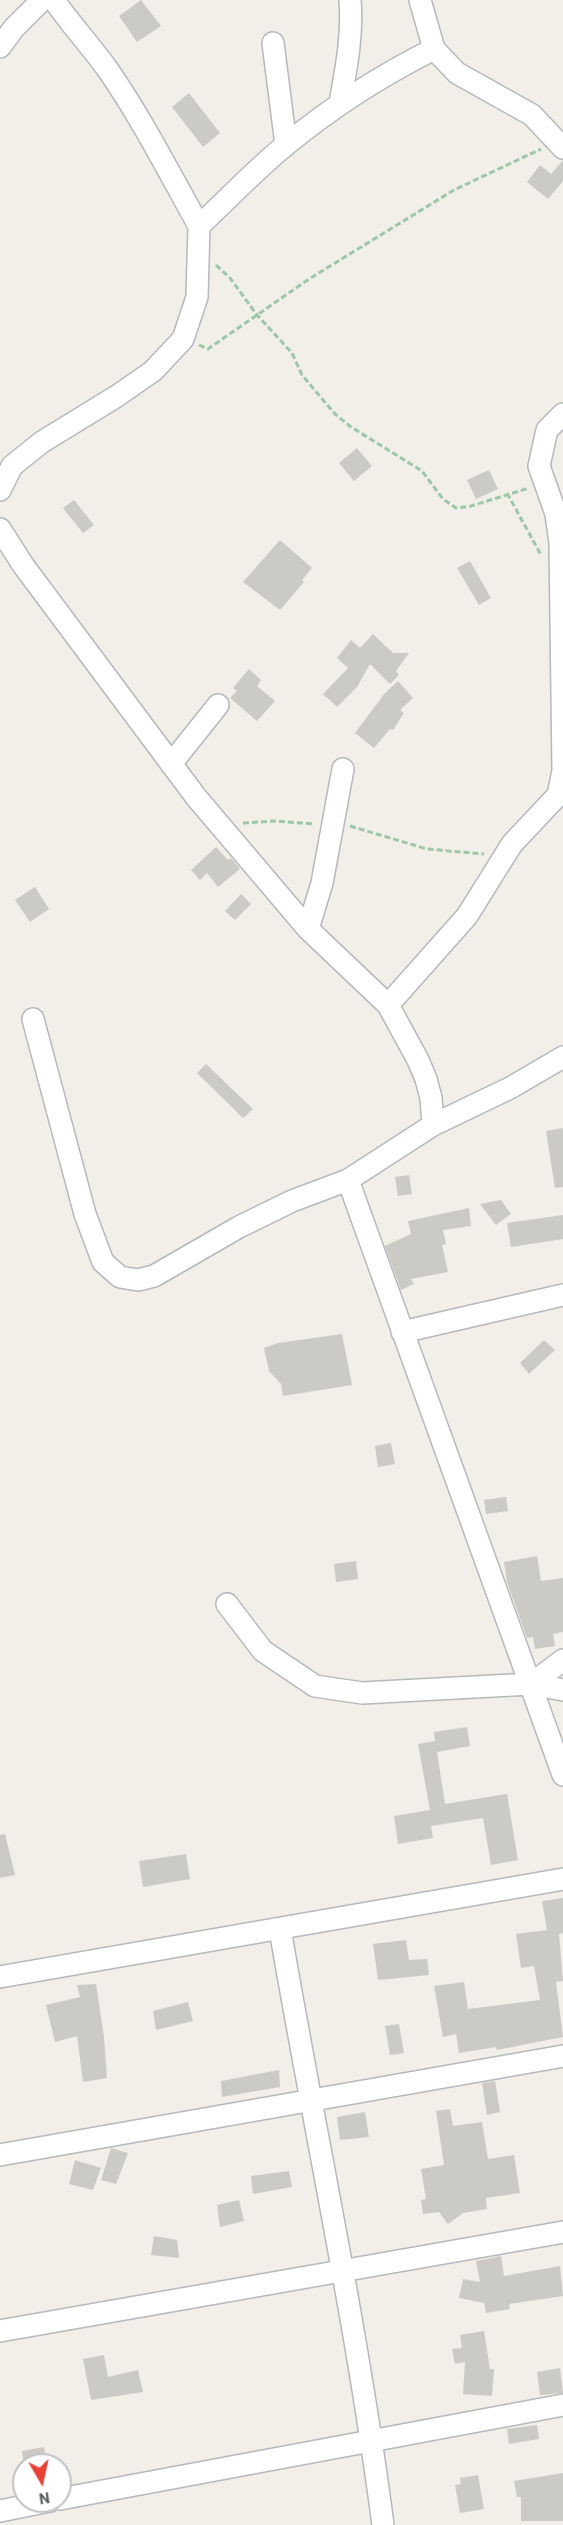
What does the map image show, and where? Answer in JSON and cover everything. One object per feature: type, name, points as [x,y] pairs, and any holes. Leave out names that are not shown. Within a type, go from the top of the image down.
[{"type":"street","points":[[0,47],[14,28],[42,0]]},
{"type":"street","points":[[0,490],[12,466],[42,442],[153,371],[183,339],[197,297],[199,226],[107,68],[76,32],[54,0]]},
{"type":"street","points":[[340,103],[350,45],[352,19],[350,0]]},
{"type":"street","points":[[420,0],[434,49],[457,73],[532,115],[560,145]]},
{"type":"street","points":[[273,43],[286,145]]},
{"type":"street","points":[[199,226],[286,145],[340,103],[434,49]]},
{"type":"street","points":[[388,1005],[467,916],[512,844],[558,795],[562,771],[560,543],[556,514],[539,466],[547,430],[563,414]]},
{"type":"street","points":[[0,529],[23,565],[171,764],[308,929],[388,1005],[426,1079],[431,1098],[433,1125]]},
{"type":"street","points":[[171,764],[218,705]]},
{"type":"street","points":[[308,929],[324,873],[343,769]]},
{"type":"street","points":[[33,1019],[85,1214],[103,1262],[120,1277],[138,1280],[154,1276],[292,1201],[348,1180],[433,1125],[510,1088],[563,1057]]},
{"type":"street","points":[[348,1180],[563,1775]]},
{"type":"street","points":[[402,1332],[563,1295]]},
{"type":"street","points":[[227,1604],[263,1651],[315,1686],[362,1692],[531,1684],[563,1690]]},
{"type":"street","points":[[531,1684],[563,1660]]},
{"type":"street","points":[[0,1977],[563,1879]]},
{"type":"street","points":[[280,1929],[309,2101],[343,2272],[372,2439],[383,2525]]},
{"type":"street","points":[[0,2156],[563,2056]]},
{"type":"street","points":[[0,2331],[563,2232]]},
{"type":"street","points":[[72,2497],[563,2405]]},
{"type":"path","points":[[183,339],[208,349],[309,279],[454,190],[560,145]]},
{"type":"path","points":[[200,253],[230,278],[257,315],[292,352],[302,375],[335,414],[351,427],[422,471],[443,499],[456,508],[471,506],[507,493],[544,485]]},
{"type":"path","points":[[507,493],[543,560]]},
{"type":"building","points":[[141,0],[161,26],[137,42],[119,16]]},
{"type":"building","points":[[189,93],[220,133],[203,147],[172,107]]},
{"type":"building","points":[[563,160],[563,181],[548,199],[527,182],[540,165],[551,174]]},
{"type":"building","points":[[357,448],[372,466],[354,481],[339,463]]},
{"type":"building","points":[[489,470],[498,489],[476,499],[467,480]]},
{"type":"building","points":[[74,500],[94,525],[83,533],[63,508]]},
{"type":"building","points":[[280,540],[312,568],[302,580],[304,582],[280,610],[243,582]]},
{"type":"building","points":[[470,561],[491,598],[479,605],[457,568]]},
{"type":"building","points":[[373,634],[393,653],[409,653],[396,671],[399,675],[390,684],[370,664],[357,687],[337,707],[323,694],[348,668],[337,658],[351,640],[360,648]]},
{"type":"building","points":[[249,669],[261,680],[257,686],[275,701],[257,721],[230,698],[237,691],[233,688]]},
{"type":"building","points":[[398,681],[413,698],[400,710],[404,713],[393,730],[390,729],[374,748],[355,733],[385,693]]},
{"type":"building","points":[[216,847],[228,860],[231,858],[240,869],[218,887],[207,873],[200,880],[191,870]]},
{"type":"building","points":[[35,887],[49,909],[30,922],[15,900]]},
{"type":"building","points":[[241,894],[251,904],[235,920],[225,911]]},
{"type":"building","points":[[206,1064],[253,1109],[243,1118],[197,1073]]},
{"type":"building","points":[[563,1128],[563,1187],[555,1188],[546,1131]]},
{"type":"building","points":[[409,1175],[412,1194],[398,1196],[395,1177]]},
{"type":"building","points":[[501,1200],[511,1214],[496,1225],[480,1204]]},
{"type":"building","points":[[469,1208],[471,1226],[443,1230],[446,1244],[442,1245],[448,1272],[411,1279],[414,1284],[401,1290],[385,1246],[411,1234],[408,1221]]},
{"type":"building","points":[[563,1215],[563,1239],[511,1247],[507,1223]]},
{"type":"building","points":[[342,1334],[352,1385],[283,1396],[281,1384],[269,1371],[264,1348],[278,1343]]},
{"type":"building","points":[[544,1340],[555,1350],[529,1374],[520,1363]]},
{"type":"building","points":[[391,1443],[395,1464],[378,1467],[375,1446]]},
{"type":"building","points":[[506,1497],[508,1511],[486,1514],[484,1500]]},
{"type":"building","points":[[537,1556],[541,1581],[563,1578],[563,1632],[553,1634],[555,1646],[535,1649],[533,1637],[527,1638],[507,1582],[504,1562]]},
{"type":"building","points":[[356,1561],[358,1579],[336,1582],[334,1564]]},
{"type":"building","points":[[467,1727],[470,1746],[437,1752],[445,1804],[507,1794],[518,1860],[491,1865],[483,1818],[431,1826],[433,1838],[398,1844],[394,1816],[430,1810],[418,1744],[435,1741],[434,1732]]},
{"type":"building","points":[[5,1834],[15,1875],[0,1878],[0,1835]]},
{"type":"building","points":[[186,1854],[190,1879],[143,1887],[139,1861]]},
{"type":"building","points":[[563,1898],[563,1933],[559,1934],[563,1981],[556,1982],[563,2037],[497,2050],[496,2047],[459,2053],[456,2034],[443,2037],[434,1986],[464,1982],[468,2009],[540,2000],[534,1966],[521,1968],[516,1934],[547,1930],[542,1901]]},
{"type":"building","points":[[406,1940],[409,1960],[427,1959],[429,1975],[378,1980],[373,1944]]},
{"type":"building","points":[[96,1984],[107,2078],[83,2082],[77,2036],[55,2042],[46,2005],[80,1997],[77,1985]]},
{"type":"building","points":[[188,2002],[193,2021],[156,2030],[153,2011]]},
{"type":"building","points":[[399,2024],[404,2053],[390,2055],[385,2026]]},
{"type":"building","points":[[279,2070],[280,2087],[222,2097],[221,2081]]},
{"type":"building","points":[[495,2081],[500,2112],[487,2115],[482,2083]]},
{"type":"building","points":[[450,2109],[453,2126],[482,2122],[488,2159],[514,2155],[520,2193],[486,2198],[487,2209],[463,2213],[448,2224],[439,2212],[423,2214],[421,2200],[426,2199],[421,2169],[444,2165],[436,2111]]},
{"type":"building","points":[[365,2112],[369,2137],[340,2140],[337,2117]]},
{"type":"building","points":[[111,2148],[128,2153],[116,2184],[101,2180]]},
{"type":"building","points":[[75,2160],[101,2168],[93,2190],[69,2184]]},
{"type":"building","points":[[289,2171],[292,2187],[253,2194],[251,2176]]},
{"type":"building","points":[[239,2200],[244,2221],[220,2227],[217,2205]]},
{"type":"building","points":[[154,2236],[177,2240],[179,2258],[151,2255]]},
{"type":"building","points":[[501,2256],[504,2276],[560,2266],[563,2296],[509,2304],[510,2309],[486,2313],[484,2303],[459,2298],[463,2279],[480,2282],[476,2261]]},
{"type":"building","points":[[484,2331],[490,2369],[494,2369],[492,2396],[463,2394],[465,2362],[455,2364],[452,2349],[462,2348],[460,2335]]},
{"type":"building","points":[[104,2355],[108,2377],[138,2370],[143,2392],[91,2400],[83,2359]]},
{"type":"building","points":[[560,2368],[563,2393],[540,2395],[537,2372]]},
{"type":"building","points":[[537,2425],[539,2439],[509,2444],[507,2429]]},
{"type":"building","points":[[44,2447],[45,2453],[22,2453],[22,2451]]},
{"type":"building","points":[[563,2473],[563,2521],[521,2521],[521,2497],[517,2497],[514,2481]]},
{"type":"building","points":[[478,2475],[484,2509],[460,2513],[455,2485],[461,2484],[460,2478]]}]
